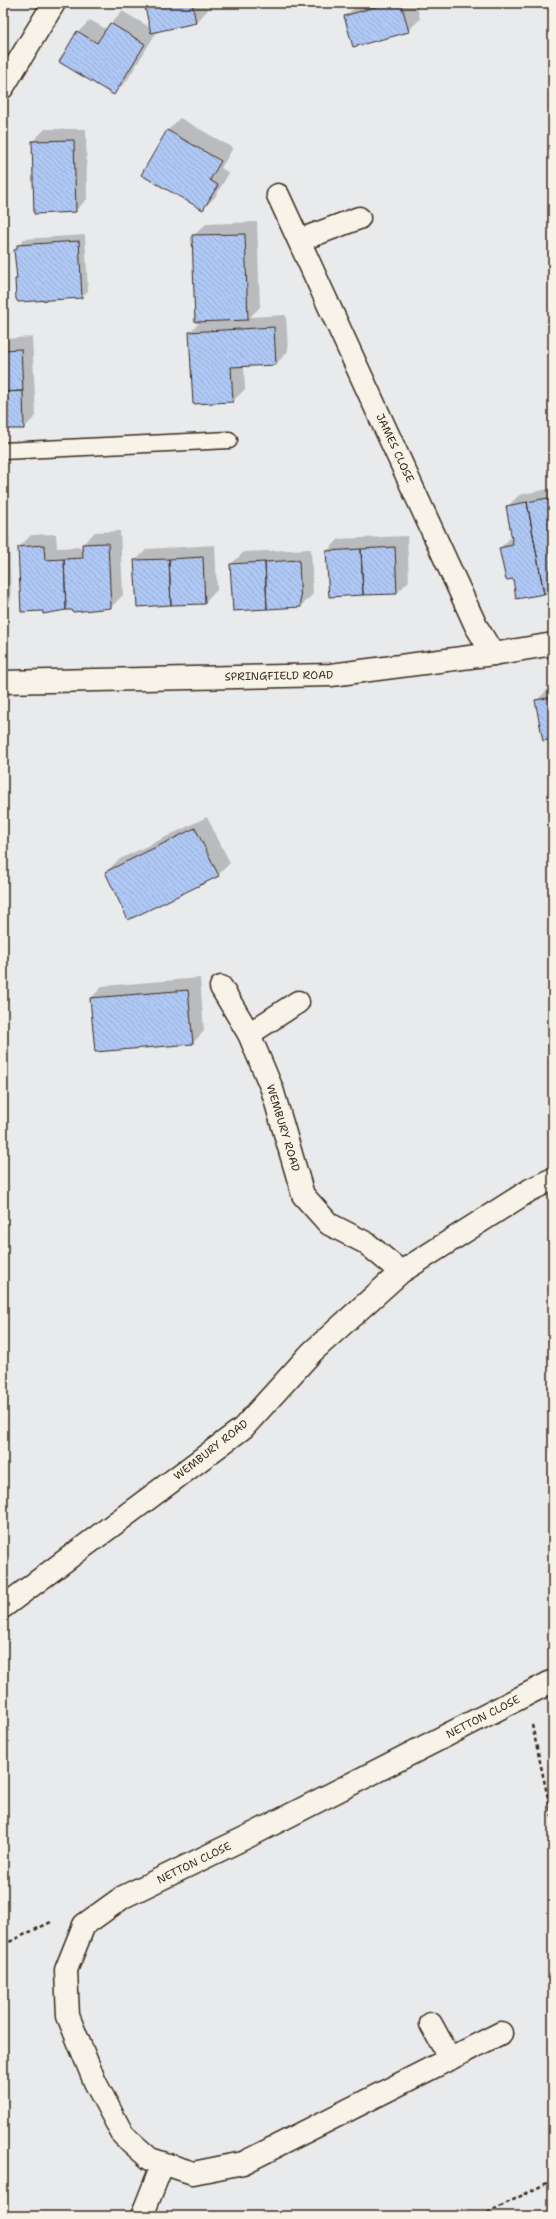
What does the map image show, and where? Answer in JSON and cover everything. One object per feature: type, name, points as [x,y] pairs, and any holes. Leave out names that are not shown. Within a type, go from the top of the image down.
[{"type":"street","points":[[3,87],[54,3]]},
{"type":"street","name":"JAMES CLOSE","points":[[278,195],[300,240],[476,626],[493,654]]},
{"type":"street","points":[[300,240],[359,218]]},
{"type":"street","name":"SPRINGFIELD ROAD","points":[[3,682],[331,675],[493,654],[553,644]]},
{"type":"street","name":"WEMBURY ROAD","points":[[221,987],[249,1034],[272,1089],[303,1196],[329,1224],[366,1243],[401,1272]]},
{"type":"street","points":[[249,1034],[298,1002]]},
{"type":"street","name":"WEMBURY ROAD","points":[[3,1607],[242,1428],[312,1352],[401,1272],[530,1190],[553,1179]]},
{"type":"street","name":"NETTON CLOSE","points":[[84,1925],[123,1897],[255,1833],[553,1681]]},
{"type":"street","points":[[84,1925],[66,1970],[68,2016],[95,2082],[124,2135],[150,2159],[193,2173],[243,2163],[501,2033]]},
{"type":"street","points":[[431,2024],[450,2059]]},
{"type":"street","points":[[142,2216],[163,2163]]},
{"type":"lane","points":[[3,451],[229,440]]},
{"type":"path","points":[[525,1695],[553,1821]]},
{"type":"path","points":[[3,1945],[60,1917],[84,1925]]},
{"type":"path","points":[[481,2216],[553,2180]]},
{"type":"building","points":[[144,3],[192,3],[196,23],[151,33]]},
{"type":"building","points":[[389,3],[401,3],[409,32],[353,47],[344,16]]},
{"type":"building","points":[[110,23],[145,44],[114,95],[59,62],[77,31],[97,43]]},
{"type":"building","points":[[167,130],[221,161],[210,180],[218,185],[203,210],[141,175]]},
{"type":"building","points":[[74,140],[76,212],[34,214],[32,141]]},
{"type":"building","points":[[245,234],[248,320],[195,322],[192,235]]},
{"type":"building","points":[[79,241],[82,298],[18,302],[16,299],[15,279],[17,279],[14,250],[17,249],[17,245]]},
{"type":"building","points":[[274,327],[276,365],[231,367],[233,402],[193,404],[189,332]]},
{"type":"building","points":[[21,349],[23,391],[3,392],[3,350]]},
{"type":"building","points":[[23,391],[24,429],[3,429],[3,392]]},
{"type":"building","points":[[548,498],[553,521],[553,592],[544,594],[527,502]]},
{"type":"building","points":[[527,502],[544,594],[516,599],[513,579],[506,580],[499,548],[513,545],[506,506]]},
{"type":"building","points":[[108,543],[111,608],[73,612],[72,610],[66,610],[64,559],[83,558],[82,544]]},
{"type":"building","points":[[44,545],[45,560],[64,559],[66,610],[43,614],[43,611],[21,612],[18,547]]},
{"type":"building","points":[[395,547],[397,594],[363,595],[361,549]]},
{"type":"building","points":[[361,549],[363,595],[329,597],[326,551]]},
{"type":"building","points":[[203,557],[205,604],[171,605],[169,559]]},
{"type":"building","points":[[169,559],[171,605],[137,607],[134,560]]},
{"type":"building","points":[[299,560],[301,607],[267,609],[265,562]]},
{"type":"building","points":[[265,562],[267,609],[233,611],[230,564]]},
{"type":"building","points":[[553,697],[553,739],[543,741],[535,700]]},
{"type":"building","points":[[195,828],[219,876],[128,920],[105,872]]},
{"type":"building","points":[[188,990],[193,1044],[95,1052],[90,998]]}]
